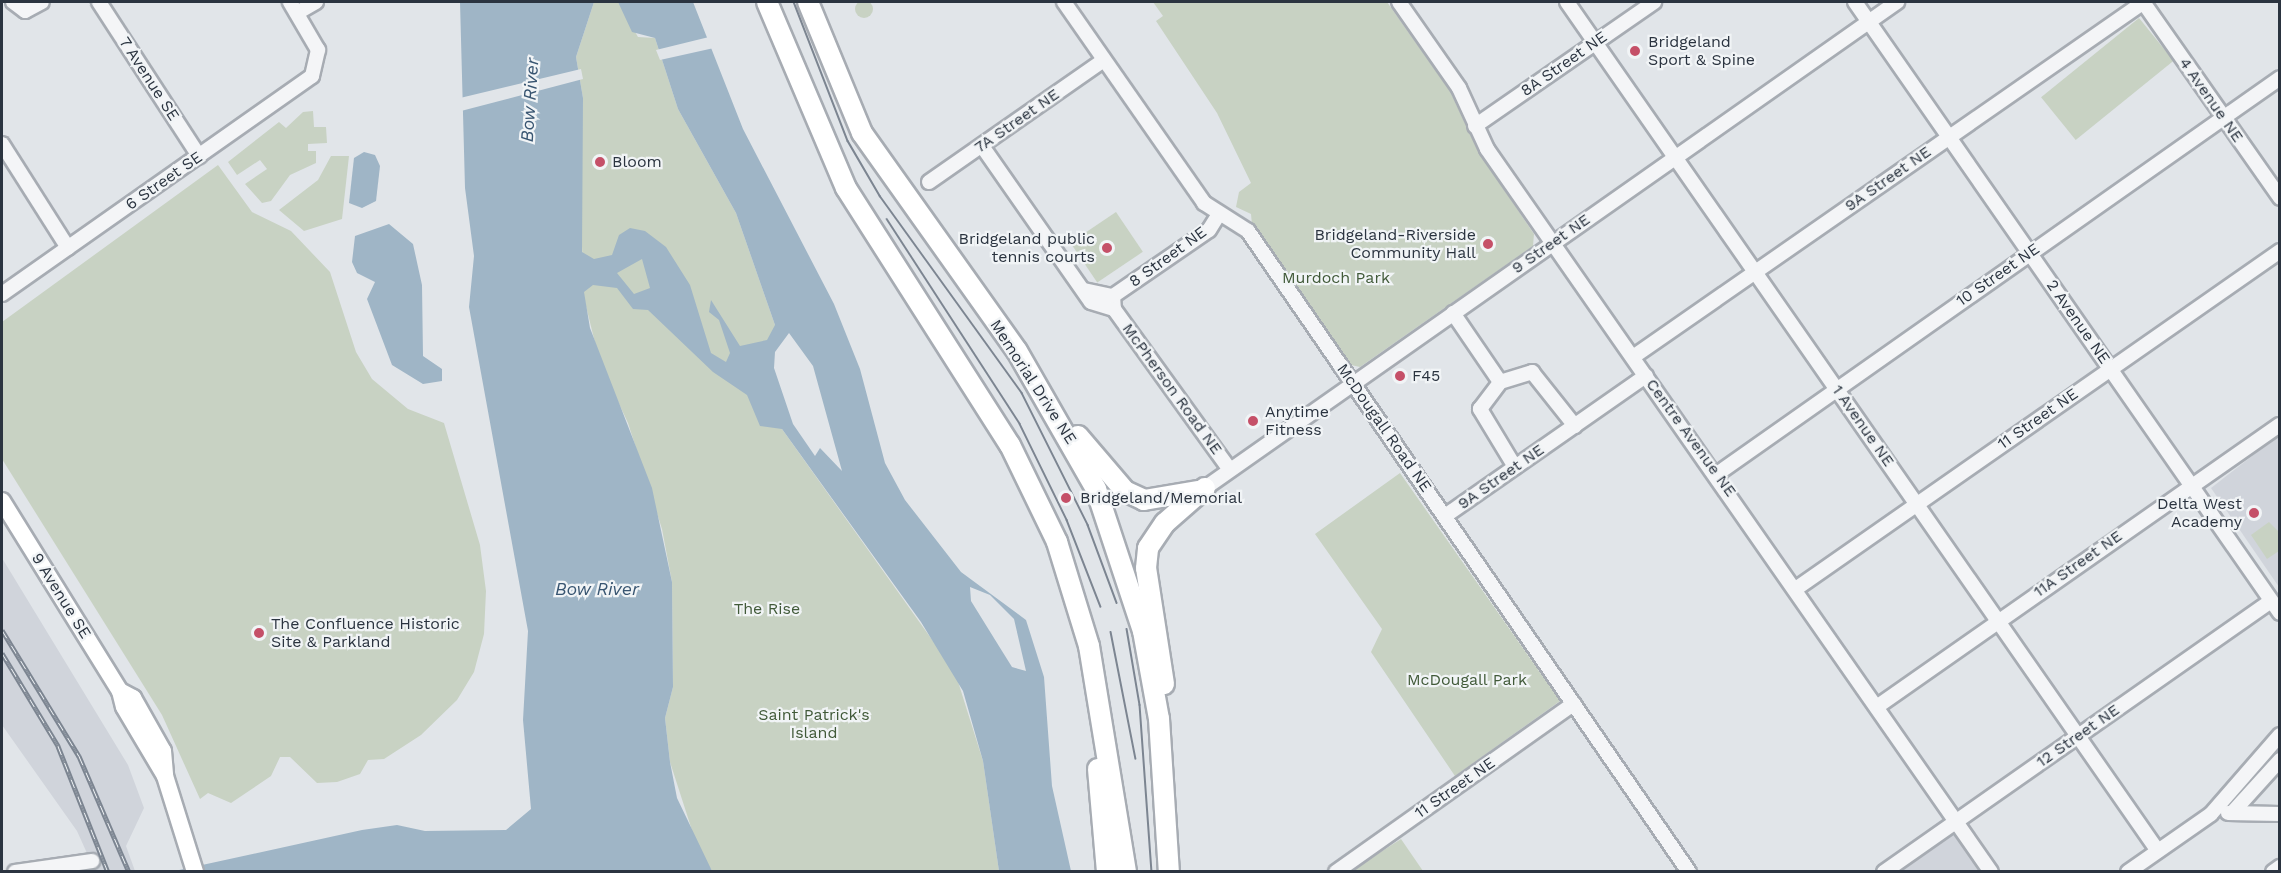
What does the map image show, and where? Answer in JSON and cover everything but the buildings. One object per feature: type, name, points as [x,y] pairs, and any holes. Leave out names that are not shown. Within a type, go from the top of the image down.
[{"type":"highway","points":[[767,2],[846,188],[1037,495],[1075,591],[1104,731],[1126,872]]},
{"type":"highway","name":"Memorial Drive NE","points":[[808,2],[862,133],[1055,410],[1114,537],[1143,631],[1159,719],[1169,872]]},
{"type":"highway","points":[[1055,410],[1125,491],[1159,501],[1205,488]]},
{"type":"highway","points":[[1159,719],[1165,692],[1146,556],[1156,534],[1205,488]]},
{"type":"highway","points":[[1104,731],[1098,766],[1107,872]]},
{"type":"main road","name":"9 Avenue SE","points":[[2,501],[120,691],[124,707],[165,776],[195,872]]},
{"type":"street","points":[[13,2],[25,11],[42,2]]},
{"type":"street","name":"7 Avenue SE","points":[[99,2],[199,156]]},
{"type":"street","points":[[294,8],[316,2]]},
{"type":"street","name":"McDougall Road NE","points":[[1064,2],[1200,197],[1219,214],[1248,231],[1689,872]]},
{"type":"street","name":"Centre Avenue NE","points":[[1401,2],[1459,88],[1475,126],[1553,243],[1797,588],[1991,872]]},
{"type":"street","name":"1 Avenue NE","points":[[1567,2],[2158,851]]},
{"type":"street","name":"8A Street NE","points":[[1475,126],[1654,2]]},
{"type":"street","name":"2 Avenue NE","points":[[1855,2],[2276,607]]},
{"type":"street","name":"9 Street NE","points":[[1205,488],[1897,2]]},
{"type":"street","name":"4 Avenue NE","points":[[2143,2],[2280,198]]},
{"type":"street","name":"9A Street NE","points":[[1633,357],[2143,2]]},
{"type":"street","name":"6 Street SE","points":[[2,294],[312,76],[320,61],[294,8]]},
{"type":"street","name":"7A Street NE","points":[[929,182],[1104,60]]},
{"type":"street","name":"10 Street NE","points":[[1717,474],[2280,78]]},
{"type":"street","points":[[2,144],[68,248]]},
{"type":"street","points":[[982,146],[1084,290],[1114,302]]},
{"type":"street","name":"8 Street NE","points":[[1114,302],[1209,230],[1219,214]]},
{"type":"street","name":"11 Street NE","points":[[1797,588],[2280,251]]},
{"type":"street","name":"McPherson Road NE","points":[[1114,302],[1230,470]]},
{"type":"street","points":[[1453,313],[1500,382]]},
{"type":"street","points":[[1515,467],[1480,409],[1500,382],[1532,372],[1575,426]]},
{"type":"street","name":"9A Street NE","points":[[1445,516],[1646,376]]},
{"type":"street","name":"11A Street NE","points":[[1878,706],[2191,485],[2280,425]]},
{"type":"street","name":"12 Street NE","points":[[1884,872],[2078,736],[2276,607]]},
{"type":"street","name":"11 Street NE","points":[[1336,872],[1573,704]]},
{"type":"street","points":[[2128,872],[2211,814],[2280,735]]},
{"type":"street","points":[[2232,813],[2280,759]]},
{"type":"street","points":[[2211,814],[2280,814]]},
{"type":"street","points":[[15,872],[92,861]]},
{"type":"street","points":[[2273,872],[2280,867]]},
{"type":"shaded area","name":"Delta West Academy","points":[[2279,435],[2280,586],[2279,587],[2211,488]]},
{"type":"shaded area","points":[[2,558],[128,765],[144,808],[126,846],[135,871],[95,871],[77,831],[2,725]]},
{"type":"shaded area","points":[[1956,821],[1991,872],[1884,872]]},
{"type":"green space","points":[[864,0],[870,3],[873,9],[870,15],[864,18],[858,15],[855,9],[858,3]]},
{"type":"green space","name":"Saint Patrick's Island","points":[[594,2],[618,2],[638,37],[655,38],[678,109],[736,213],[775,325],[771,389],[782,429],[955,672],[983,761],[999,871],[712,871],[698,849],[670,762],[665,718],[673,687],[672,582],[662,529],[628,423],[600,363],[584,298],[579,171],[583,98],[576,57]]},
{"type":"green space","name":"Murdoch Park","points":[[1153,2],[1387,2],[1450,91],[1478,151],[1534,234],[1533,246],[1360,367],[1351,365],[1252,225],[1251,214],[1236,207],[1239,192],[1251,183],[1217,113],[1156,21],[1163,16]]},
{"type":"green space","points":[[2139,18],[2174,61],[2076,140],[2041,97]]},
{"type":"green space","points":[[313,111],[314,127],[326,127],[327,143],[308,144],[308,151],[316,151],[316,163],[290,175],[271,201],[262,203],[245,184],[267,169],[260,160],[237,175],[228,162],[279,122],[286,128],[303,112]]},
{"type":"green space","points":[[331,156],[349,156],[342,219],[304,231],[279,210],[318,180]]},
{"type":"green space","name":"The Confluence Historic Site & Parkland","points":[[218,165],[252,212],[291,231],[330,272],[356,352],[372,379],[408,409],[444,423],[480,545],[486,591],[484,634],[474,672],[457,700],[421,735],[384,759],[368,760],[360,774],[337,782],[317,783],[290,757],[280,757],[271,776],[231,803],[208,793],[200,799],[162,715],[2,459],[2,322]]},
{"type":"green space","name":"Bridgeland public tennis courts","points":[[1116,212],[1143,252],[1097,283],[1070,243]]},
{"type":"green space","name":"McDougall Park","points":[[1400,473],[1560,701],[1455,776],[1371,652],[1382,629],[1315,534]]},
{"type":"green space","points":[[2269,522],[2279,532],[2279,551],[2267,559],[2251,535]]},
{"type":"green space","points":[[1401,839],[1423,871],[1351,871]]},
{"type":"water","name":"Bow River","points":[[460,2],[594,2],[576,57],[583,98],[582,252],[594,259],[612,255],[619,235],[630,228],[645,231],[666,247],[690,285],[711,353],[726,362],[730,353],[719,320],[709,312],[711,300],[740,346],[767,340],[775,325],[736,213],[678,109],[655,38],[632,32],[618,2],[693,2],[743,129],[834,304],[860,369],[885,463],[905,500],[961,572],[1026,620],[1044,677],[1052,786],[1071,871],[999,871],[983,761],[963,691],[921,622],[782,429],[760,426],[747,395],[713,372],[648,310],[633,309],[617,288],[593,285],[584,292],[590,328],[652,488],[672,582],[673,687],[665,718],[677,798],[712,871],[170,872],[362,830],[397,825],[425,831],[506,830],[531,809],[523,720],[528,631],[469,307],[474,256],[465,188]],"holes":[[[642,259],[650,288],[634,294],[617,273]],[[789,333],[813,366],[842,471],[820,448],[815,456],[793,424],[774,368],[775,352]],[[970,587],[990,595],[1014,619],[1026,671],[1012,667],[971,601]]]},
{"type":"water","points":[[364,152],[375,155],[380,166],[376,201],[362,208],[349,203],[354,158]]},
{"type":"water","points":[[389,224],[413,244],[422,285],[423,356],[442,369],[442,381],[423,384],[392,365],[367,299],[375,282],[357,273],[352,262],[355,236]]},
{"type":"pier","points":[[709,37],[714,48],[660,60],[656,50]]},
{"type":"pier","points":[[581,69],[583,79],[461,111],[460,98]]},
{"type":"tram line","points":[[794,2],[848,141],[880,196],[1022,393],[1088,525],[1117,603]]},
{"type":"tram line","points":[[887,219],[1020,424],[1067,520],[1101,607]]},
{"type":"tram line","points":[[1127,629],[1140,705],[1152,872]]},
{"type":"tram line","points":[[1111,632],[1136,759]]},
{"type":"railway","points":[[2,630],[79,756],[129,872]]},
{"type":"railway","points":[[2,653],[58,746],[108,872]]},
{"type":"place","name":"Bridgeland Sport & Spine","points":[[1635,51]]},
{"type":"place","name":"Bloom","points":[[600,162]]},
{"type":"place","name":"Bridgeland-Riverside Community Hall","points":[[1488,244]]},
{"type":"place","name":"Bridgeland public tennis courts","points":[[1107,248]]},
{"type":"place","name":"F45","points":[[1400,376]]},
{"type":"place","name":"Anytime Fitness","points":[[1253,421]]},
{"type":"place","name":"Bridgeland/Memorial","points":[[1066,498]]},
{"type":"place","name":"Delta West Academy","points":[[2254,513]]},
{"type":"place","name":"The Confluence Historic Site & Parkland","points":[[259,633]]},
{"type":"park label","name":"The Rise","points":[[767,609]]}]
